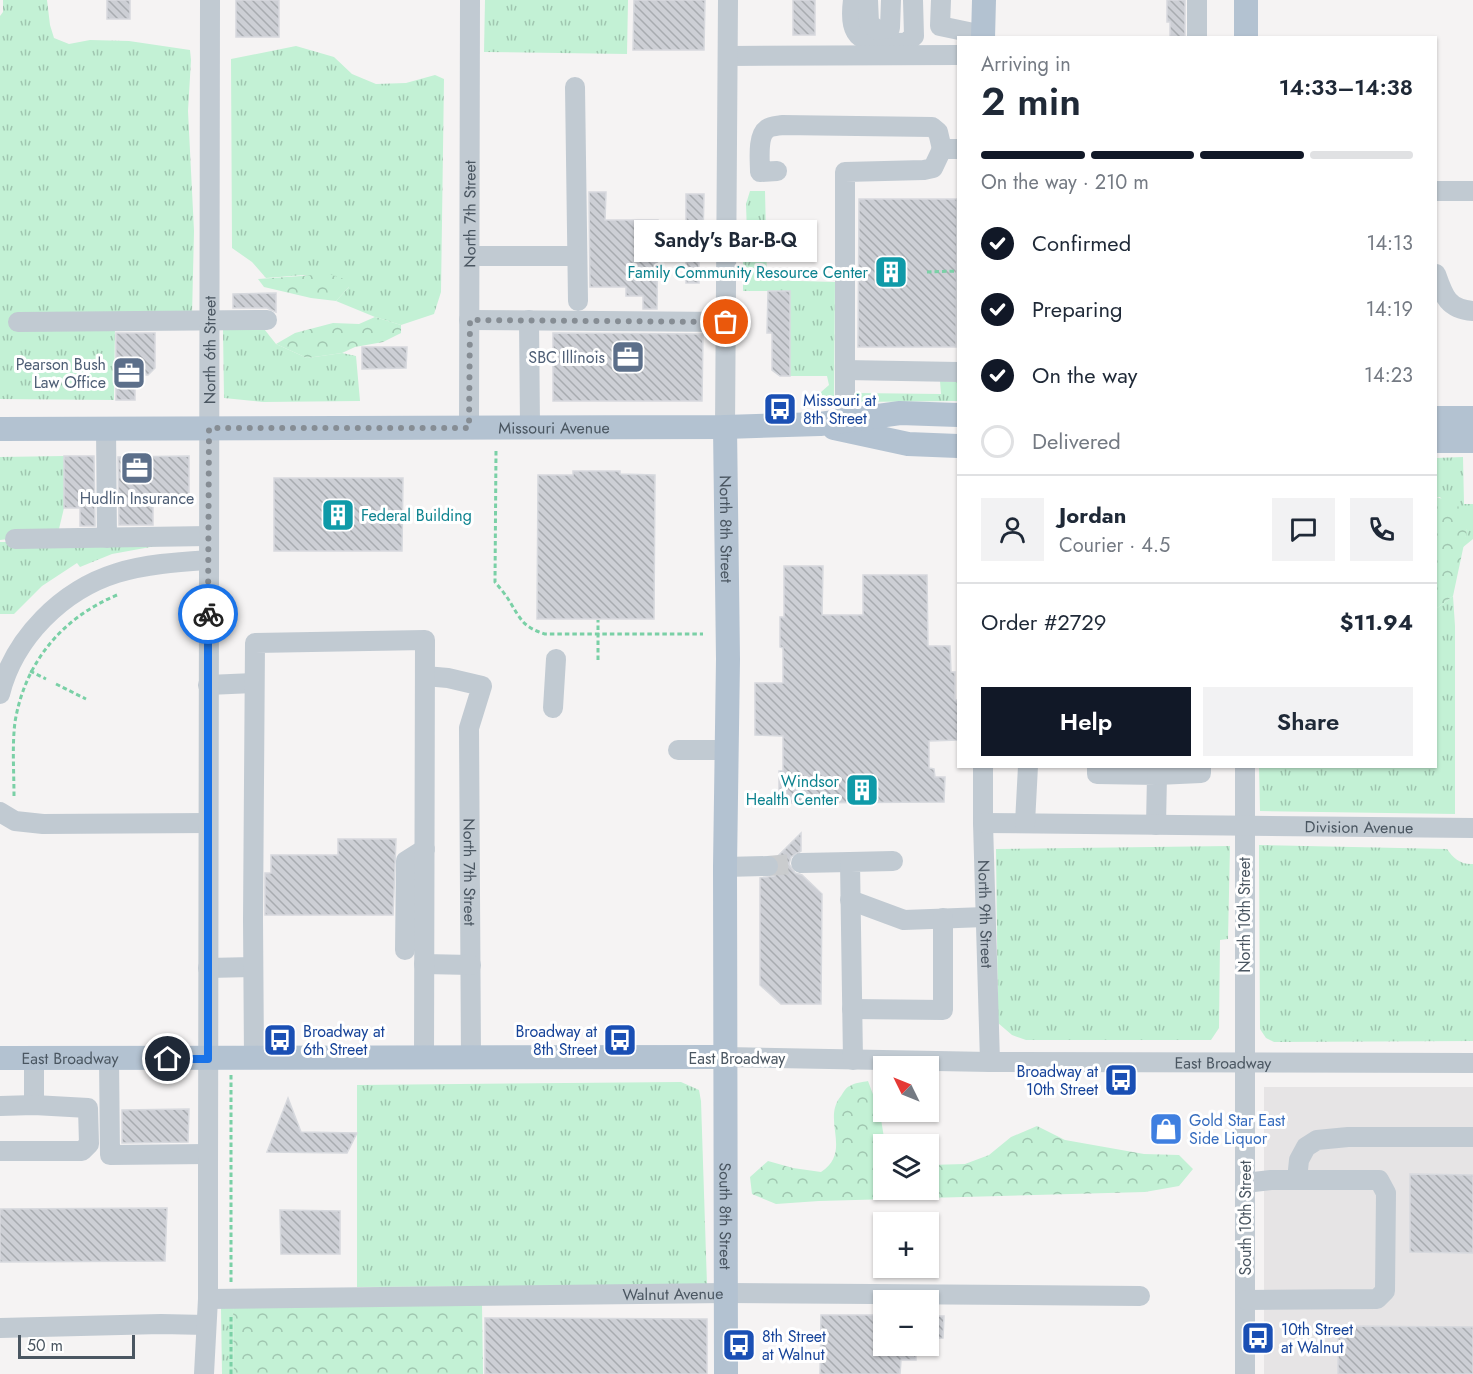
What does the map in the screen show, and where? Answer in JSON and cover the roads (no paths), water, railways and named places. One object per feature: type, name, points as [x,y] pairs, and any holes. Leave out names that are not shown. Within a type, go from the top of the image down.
[{"type":"main road","points":[[983,36],[984,0]]},
{"type":"main road","points":[[1246,0],[1246,36]]},
{"type":"main road","name":"Missouri Avenue","points":[[0,429],[725,427],[820,424],[900,413],[957,415]]},
{"type":"main road","points":[[1437,418],[1473,418]]},
{"type":"main road","name":"Missouri Avenue","points":[[820,424],[908,444],[957,446]]},
{"type":"main road","name":"North 8th Street","points":[[725,427],[728,648],[725,1057]]},
{"type":"main road","points":[[1437,441],[1473,441]]},
{"type":"main road","name":"East Broadway","points":[[0,1058],[725,1057]]},
{"type":"main road","name":"South 8th Street","points":[[725,1057],[726,1374]]},
{"type":"street","name":"North 6th Street","points":[[210,0],[208,968],[231,1059]]},
{"type":"street","name":"North 7th Street","points":[[469,428],[470,0]]},
{"type":"street","name":"North 8th Street","points":[[725,427],[728,0]]},
{"type":"street","points":[[853,0],[852,22],[857,35],[871,42],[906,43],[914,36],[913,0]]},
{"type":"street","points":[[868,0],[869,23],[877,30],[890,28],[891,0]]},
{"type":"street","points":[[940,0],[940,26],[983,36]]},
{"type":"street","points":[[1197,0],[1197,36]]},
{"type":"street","points":[[728,57],[957,55]]},
{"type":"street","points":[[575,87],[578,301]]},
{"type":"street","points":[[777,171],[760,172],[760,150],[762,135],[768,128],[782,125],[932,127],[950,149],[933,168],[924,170],[845,172],[845,421]]},
{"type":"street","points":[[727,150],[760,150]]},
{"type":"street","points":[[1437,191],[1473,192]]},
{"type":"street","points":[[470,256],[577,256]]},
{"type":"street","points":[[1437,276],[1453,307],[1473,311]]},
{"type":"street","points":[[18,322],[267,320]]},
{"type":"street","points":[[470,320],[726,322]]},
{"type":"street","points":[[529,320],[530,427]]},
{"type":"street","points":[[844,370],[957,372]]},
{"type":"street","points":[[106,428],[107,538]]},
{"type":"street","points":[[15,539],[209,536]]},
{"type":"street","points":[[0,694],[12,662],[26,639],[47,616],[83,589],[110,576],[138,568],[208,561]]},
{"type":"street","points":[[204,1374],[206,1325],[220,1299],[208,1176],[208,1154],[253,968],[255,643],[426,640],[424,1059]]},
{"type":"street","points":[[554,708],[556,659]]},
{"type":"street","name":"North 7th Street","points":[[425,676],[448,678],[482,686],[469,728],[471,1059]]},
{"type":"street","points":[[208,686],[254,683]]},
{"type":"street","points":[[678,750],[727,750]]},
{"type":"street","name":"North 9th Street","points":[[983,768],[990,1062]]},
{"type":"street","points":[[1025,823],[1028,768]]},
{"type":"street","points":[[1097,768],[1097,774],[1157,775],[1201,773],[1201,768]]},
{"type":"street","name":"North 10th Street","points":[[1244,1063],[1245,768]]},
{"type":"street","points":[[1156,825],[1157,775]]},
{"type":"street","points":[[0,812],[15,820],[43,824],[208,824]]},
{"type":"street","name":"Division Avenue","points":[[983,823],[1473,828]]},
{"type":"street","points":[[405,950],[406,861],[425,849]]},
{"type":"street","points":[[801,864],[893,861]]},
{"type":"street","points":[[850,862],[853,1059]]},
{"type":"street","points":[[725,867],[768,866]]},
{"type":"street","points":[[850,900],[904,920],[986,917]]},
{"type":"street","points":[[852,1009],[943,1010],[942,918]]},
{"type":"street","points":[[424,964],[471,965]]},
{"type":"street","points":[[208,968],[253,968]]},
{"type":"street","name":"East Broadway","points":[[725,1057],[990,1062],[1473,1063]]},
{"type":"street","points":[[34,1058],[34,1105]]},
{"type":"street","points":[[109,1058],[110,1155],[208,1154]]},
{"type":"street","name":"South 10th Street","points":[[1244,1063],[1245,1374]]},
{"type":"street","points":[[0,1106],[88,1108],[88,1144],[82,1151],[0,1151]]},
{"type":"street","points":[[1297,1180],[1299,1160],[1306,1147],[1317,1140],[1348,1137],[1473,1137]]},
{"type":"street","points":[[1245,1183],[1297,1180],[1379,1180],[1386,1193],[1385,1291],[1377,1299],[1246,1300]]},
{"type":"street","name":"Walnut Avenue","points":[[220,1299],[726,1293],[1140,1296]]},
{"type":"street","points":[[0,1328],[206,1325]]},
{"type":"tunnel","points":[[768,866],[801,863]]},
{"type":"place","name":"Family Community Resource Center","points":[[891,272]]},
{"type":"place","name":"Sandy's Bar-B-Q","points":[[726,322]]},
{"type":"place","name":"SBC Illinois","points":[[628,357]]},
{"type":"place","name":"Pearson Bush Law Office","points":[[129,373]]},
{"type":"place","name":"Missouri at 8th Street","points":[[780,409]]},
{"type":"place","name":"Hudlin Insurance","points":[[137,468]]},
{"type":"place","name":"Federal Building","points":[[338,515]]},
{"type":"place","name":"Windsor Health Center","points":[[862,790]]},
{"type":"place","name":"Broadway at 6th Street","points":[[280,1040]]},
{"type":"place","name":"Broadway at 8th Street","points":[[620,1040]]},
{"type":"place","name":"Broadway at 10th Street","points":[[1121,1080]]},
{"type":"place","name":"Gold Star East Side Liquor","points":[[1166,1129]]},
{"type":"place","name":"10th Street at Walnut","points":[[1258,1338]]},
{"type":"place","name":"8th Street at Walnut","points":[[739,1345]]}]
